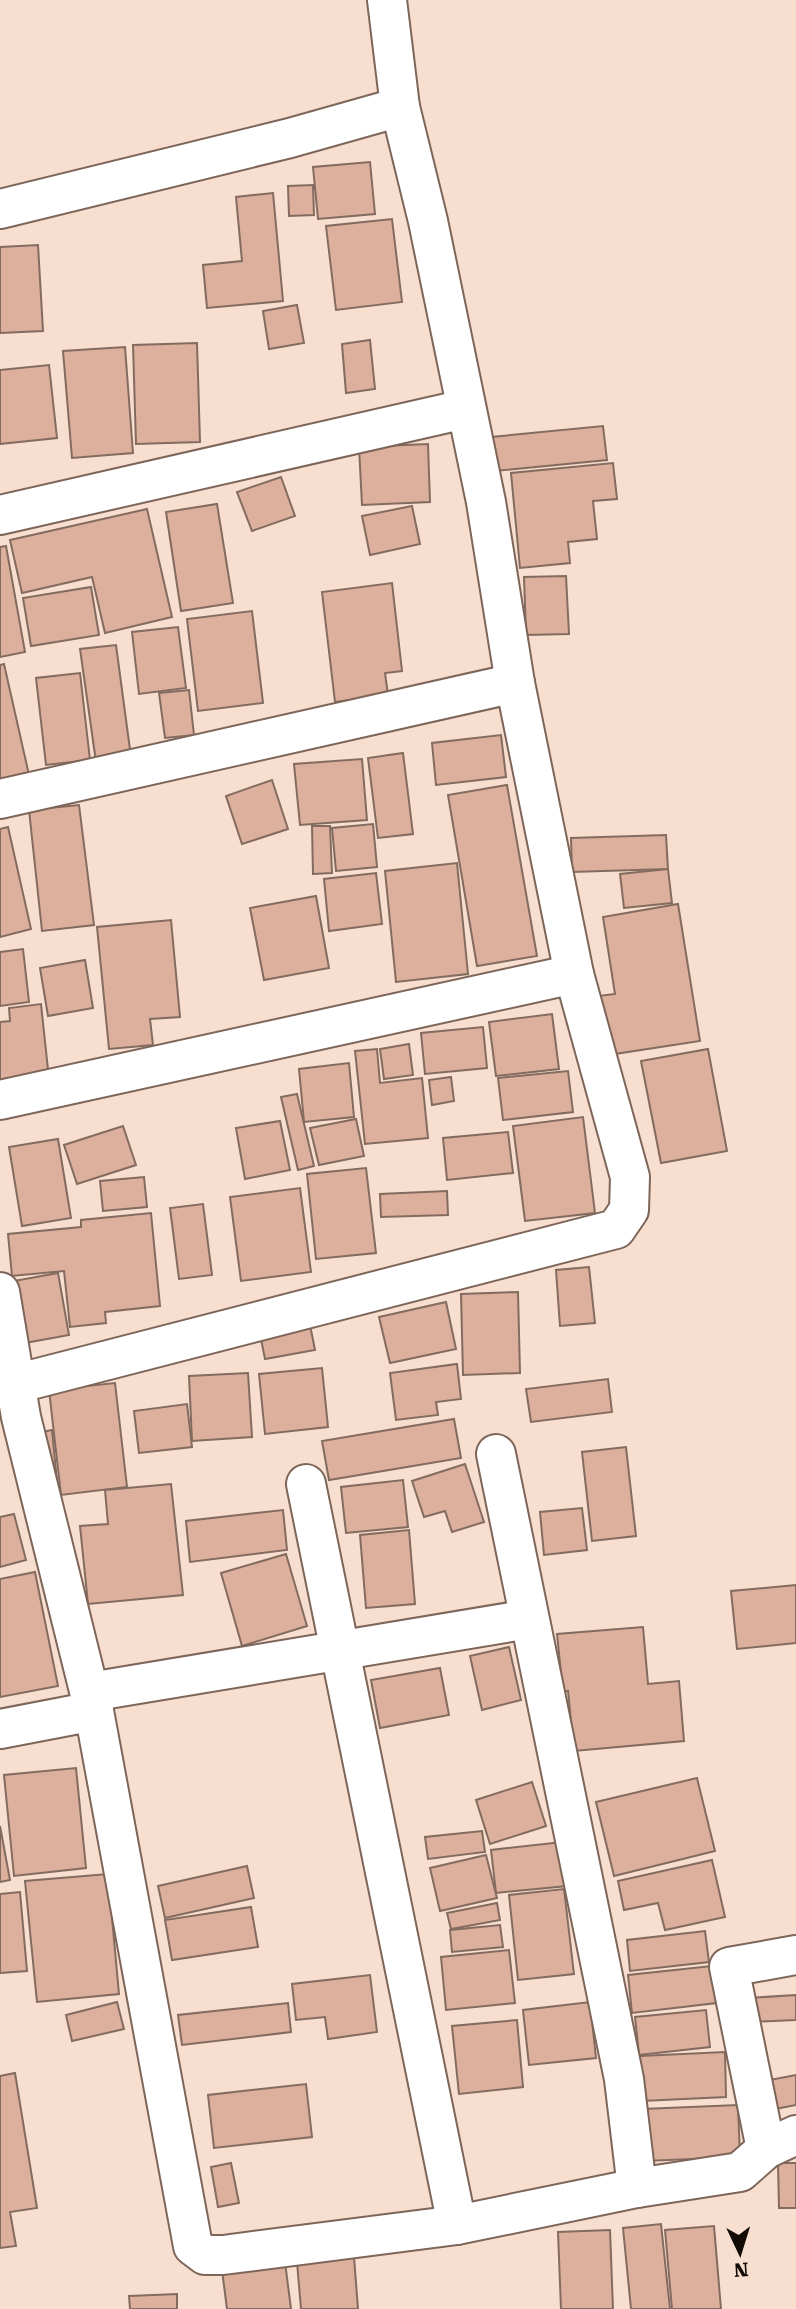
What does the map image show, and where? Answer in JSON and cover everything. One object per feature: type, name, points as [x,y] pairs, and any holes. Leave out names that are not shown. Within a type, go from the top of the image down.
[{"type":"street","points":[[12,1407],[616,1230],[629,1210],[629,1177],[574,974],[515,683],[486,502],[428,221],[400,107],[387,0]]},
{"type":"street","points":[[0,209],[289,138],[400,107]]},
{"type":"street","points":[[0,515],[465,409]]},
{"type":"street","points":[[0,799],[515,683]]},
{"type":"street","points":[[0,1100],[574,974]]},
{"type":"street","points":[[0,1292],[12,1407],[92,1701],[193,2246],[205,2256],[457,2225],[637,2188],[740,2172],[781,2142],[729,1967],[796,1955]]},
{"type":"street","points":[[496,1454],[624,2080],[637,2188]]},
{"type":"street","points":[[306,1484],[457,2225]]},
{"type":"street","points":[[0,1729],[92,1701],[341,1650],[529,1619]]},
{"type":"building","points":[[370,162],[375,214],[318,219],[313,167]]},
{"type":"building","points":[[313,185],[314,215],[289,216],[288,186]]},
{"type":"building","points":[[273,193],[283,301],[207,308],[203,265],[242,261],[236,197]]},
{"type":"building","points":[[392,219],[402,302],[336,310],[326,226]]},
{"type":"building","points":[[38,245],[43,331],[0,333],[0,247]]},
{"type":"building","points":[[297,305],[304,343],[269,349],[263,311]]},
{"type":"building","points":[[370,340],[375,389],[346,393],[342,344]]},
{"type":"building","points":[[197,343],[200,442],[136,444],[133,345]]},
{"type":"building","points":[[125,347],[133,453],[72,458],[63,351]]},
{"type":"building","points":[[49,365],[57,438],[0,444],[0,370]]},
{"type":"building","points":[[603,426],[607,460],[495,471],[491,437]]},
{"type":"building","points":[[428,444],[430,502],[362,505],[359,447]]},
{"type":"building","points":[[613,463],[617,499],[593,501],[597,539],[568,542],[570,563],[520,568],[511,473]]},
{"type":"building","points":[[281,477],[295,516],[252,531],[237,492]]},
{"type":"building","points":[[217,504],[233,603],[181,611],[166,512]]},
{"type":"building","points":[[412,506],[420,544],[370,555],[362,516]]},
{"type":"building","points":[[147,509],[172,617],[105,633],[92,577],[22,593],[10,540]]},
{"type":"building","points":[[6,546],[25,652],[0,657],[0,547]]},
{"type":"building","points":[[566,576],[569,634],[526,635],[524,577]]},
{"type":"building","points":[[392,583],[402,671],[385,673],[388,695],[335,702],[322,592]]},
{"type":"building","points":[[91,587],[99,635],[31,646],[23,598]]},
{"type":"building","points":[[252,611],[263,703],[198,711],[187,619]]},
{"type":"building","points":[[178,627],[186,688],[139,694],[132,632]]},
{"type":"building","points":[[116,645],[131,757],[96,762],[80,649]]},
{"type":"building","points":[[4,664],[29,775],[0,781],[0,665]]},
{"type":"building","points":[[80,673],[90,760],[46,765],[36,678]]},
{"type":"building","points":[[189,690],[194,735],[165,738],[159,693]]},
{"type":"building","points":[[501,735],[506,777],[436,785],[432,743]]},
{"type":"building","points":[[403,753],[413,834],[378,838],[368,758]]},
{"type":"building","points":[[362,759],[367,820],[300,825],[294,764]]},
{"type":"building","points":[[272,780],[288,829],[242,844],[226,796]]},
{"type":"building","points":[[507,785],[537,956],[477,966],[448,795]]},
{"type":"building","points":[[79,805],[94,925],[42,931],[29,810]]},
{"type":"building","points":[[373,824],[377,867],[336,871],[332,828]]},
{"type":"building","points":[[312,826],[330,826],[332,873],[313,874]]},
{"type":"building","points":[[8,827],[31,929],[0,937],[0,829]]},
{"type":"building","points":[[666,835],[668,869],[572,872],[571,838]]},
{"type":"building","points":[[457,863],[468,974],[396,982],[385,871]]},
{"type":"building","points":[[668,869],[672,903],[624,908],[620,874]]},
{"type":"building","points":[[376,873],[382,924],[329,931],[324,879]]},
{"type":"building","points":[[316,896],[329,968],[264,980],[250,908]]},
{"type":"building","points":[[678,904],[700,1041],[608,1055],[598,996],[615,994],[603,917]]},
{"type":"building","points":[[171,920],[180,1017],[150,1019],[153,1045],[109,1049],[97,927]]},
{"type":"building","points":[[23,949],[29,1002],[0,1006],[0,952]]},
{"type":"building","points":[[85,960],[93,1008],[48,1016],[40,968]]},
{"type":"building","points":[[41,1004],[49,1079],[0,1084],[0,1022],[10,1021],[9,1008]]},
{"type":"building","points":[[552,1014],[559,1069],[496,1076],[489,1022]]},
{"type":"building","points":[[483,1027],[487,1068],[425,1074],[421,1033]]},
{"type":"building","points":[[409,1044],[413,1075],[384,1079],[380,1049]]},
{"type":"building","points":[[377,1049],[380,1083],[422,1078],[428,1138],[365,1144],[355,1051]]},
{"type":"building","points":[[708,1049],[727,1151],[661,1163],[641,1061]]},
{"type":"building","points":[[349,1063],[354,1117],[304,1122],[299,1069]]},
{"type":"building","points":[[568,1071],[573,1112],[503,1120],[498,1078]]},
{"type":"building","points":[[451,1077],[454,1101],[432,1105],[429,1080]]},
{"type":"building","points":[[297,1094],[314,1166],[298,1170],[281,1097]]},
{"type":"building","points":[[583,1117],[595,1213],[525,1221],[513,1126]]},
{"type":"building","points":[[356,1119],[364,1156],[319,1165],[310,1128]]},
{"type":"building","points":[[280,1121],[290,1170],[245,1179],[236,1128]]},
{"type":"building","points":[[123,1126],[136,1165],[77,1184],[64,1145]]},
{"type":"building","points":[[508,1132],[513,1173],[447,1180],[443,1138]]},
{"type":"building","points":[[58,1139],[71,1218],[22,1226],[9,1147]]},
{"type":"building","points":[[366,1168],[376,1253],[316,1259],[307,1174]]},
{"type":"building","points":[[144,1177],[147,1207],[103,1211],[100,1181]]},
{"type":"building","points":[[300,1188],[311,1272],[241,1281],[230,1197]]},
{"type":"building","points":[[447,1191],[448,1215],[381,1217],[380,1194]]},
{"type":"building","points":[[203,1204],[212,1275],[179,1279],[170,1208]]},
{"type":"building","points":[[151,1213],[160,1306],[105,1312],[106,1323],[70,1327],[64,1271],[12,1276],[8,1234],[81,1227],[81,1220]]},
{"type":"building","points":[[589,1267],[595,1323],[560,1326],[556,1270]]},
{"type":"building","points":[[58,1273],[69,1335],[25,1343],[14,1281]]},
{"type":"building","points":[[518,1292],[520,1373],[463,1375],[461,1294]]},
{"type":"building","points":[[446,1302],[456,1349],[390,1363],[379,1317]]},
{"type":"building","points":[[310,1325],[315,1350],[265,1359],[260,1334]]},
{"type":"building","points":[[457,1364],[461,1399],[436,1402],[438,1415],[396,1420],[390,1373]]},
{"type":"building","points":[[322,1368],[328,1427],[265,1434],[259,1374]]},
{"type":"building","points":[[248,1373],[252,1437],[192,1441],[189,1376]]},
{"type":"building","points":[[608,1379],[612,1412],[531,1422],[526,1389]]},
{"type":"building","points":[[115,1383],[127,1487],[61,1495],[49,1390]]},
{"type":"building","points":[[187,1404],[192,1447],[139,1453],[134,1411]]},
{"type":"building","points":[[454,1419],[461,1458],[329,1480],[322,1441]]},
{"type":"building","points":[[52,1430],[58,1491],[37,1433]]},
{"type":"building","points":[[626,1447],[636,1536],[592,1541],[582,1452]]},
{"type":"building","points":[[465,1464],[484,1522],[452,1532],[445,1511],[424,1517],[412,1481]]},
{"type":"building","points":[[403,1480],[408,1527],[346,1533],[341,1487]]},
{"type":"building","points":[[171,1484],[183,1595],[88,1604],[80,1526],[108,1524],[105,1490]]},
{"type":"building","points":[[582,1508],[587,1550],[544,1555],[540,1512]]},
{"type":"building","points":[[283,1510],[287,1550],[190,1562],[186,1521]]},
{"type":"building","points":[[14,1514],[26,1560],[0,1567],[0,1517]]},
{"type":"building","points":[[409,1530],[415,1604],[366,1608],[360,1535]]},
{"type":"building","points":[[286,1554],[307,1626],[242,1646],[221,1573]]},
{"type":"building","points":[[35,1572],[58,1686],[0,1697],[0,1579]]},
{"type":"building","points":[[796,1585],[796,1643],[737,1649],[731,1591]]},
{"type":"building","points":[[643,1627],[648,1684],[679,1681],[684,1741],[574,1751],[568,1691],[563,1692],[557,1634]]},
{"type":"building","points":[[509,1647],[521,1700],[482,1710],[470,1656]]},
{"type":"building","points":[[440,1668],[449,1715],[380,1728],[371,1680]]},
{"type":"building","points":[[76,1768],[86,1868],[14,1876],[4,1775]]},
{"type":"building","points":[[697,1778],[715,1851],[614,1876],[596,1802]]},
{"type":"building","points":[[532,1782],[546,1826],[490,1844],[476,1800]]},
{"type":"building","points":[[0,1826],[10,1880],[0,1882]]},
{"type":"building","points":[[482,1831],[485,1852],[428,1859],[425,1837]]},
{"type":"building","points":[[562,1842],[567,1886],[496,1893],[491,1850]]},
{"type":"building","points":[[486,1855],[497,1898],[440,1911],[430,1868]]},
{"type":"building","points":[[712,1860],[725,1917],[665,1930],[658,1903],[624,1910],[618,1881]]},
{"type":"building","points":[[247,1866],[254,1898],[165,1918],[158,1886]]},
{"type":"building","points":[[108,1874],[119,1994],[37,2002],[25,1881]]},
{"type":"building","points":[[564,1889],[574,1974],[518,1980],[509,1895]]},
{"type":"building","points":[[20,1892],[27,1971],[0,1973],[0,1894]]},
{"type":"building","points":[[497,1903],[500,1920],[451,1929],[447,1913]]},
{"type":"building","points":[[251,1907],[258,1947],[172,1960],[165,1920]]},
{"type":"building","points":[[500,1925],[503,1947],[452,1952],[450,1930]]},
{"type":"building","points":[[705,1931],[709,1962],[630,1971],[627,1940]]},
{"type":"building","points":[[509,1950],[515,2003],[446,2010],[441,1957]]},
{"type":"building","points":[[721,1965],[725,2002],[632,2013],[628,1975]]},
{"type":"building","points":[[370,1975],[377,2032],[328,2039],[325,2017],[296,2020],[292,1984]]},
{"type":"building","points":[[796,1995],[796,2020],[749,2022],[748,1998]]},
{"type":"building","points":[[117,2002],[124,2029],[72,2041],[66,2015]]},
{"type":"building","points":[[590,2002],[596,2058],[529,2065],[523,2010]]},
{"type":"building","points":[[288,2003],[291,2032],[182,2045],[178,2015]]},
{"type":"building","points":[[706,2010],[710,2047],[639,2055],[635,2017]]},
{"type":"building","points":[[517,2020],[523,2087],[459,2094],[452,2026]]},
{"type":"building","points":[[725,2052],[726,2097],[642,2101],[640,2056]]},
{"type":"building","points":[[15,2073],[37,2208],[10,2212],[16,2246],[0,2248],[0,2076]]},
{"type":"building","points":[[796,2075],[796,2105],[765,2111],[759,2082]]},
{"type":"building","points":[[306,2084],[312,2137],[214,2148],[208,2095]]},
{"type":"building","points":[[738,2105],[740,2157],[645,2161],[643,2109]]},
{"type":"building","points":[[231,2163],[239,2203],[218,2207],[211,2167]]},
{"type":"building","points":[[778,2163],[796,2163],[796,2208],[779,2208]]},
{"type":"building","points":[[661,2224],[670,2309],[631,2309],[623,2228]]},
{"type":"building","points":[[714,2226],[721,2309],[672,2309],[665,2230]]},
{"type":"building","points":[[610,2230],[613,2309],[561,2309],[558,2232]]},
{"type":"building","points":[[354,2257],[358,2309],[301,2309],[297,2262]]},
{"type":"building","points":[[285,2262],[291,2309],[227,2309],[222,2270]]},
{"type":"building","points":[[177,2294],[177,2309],[130,2309],[129,2296]]}]
